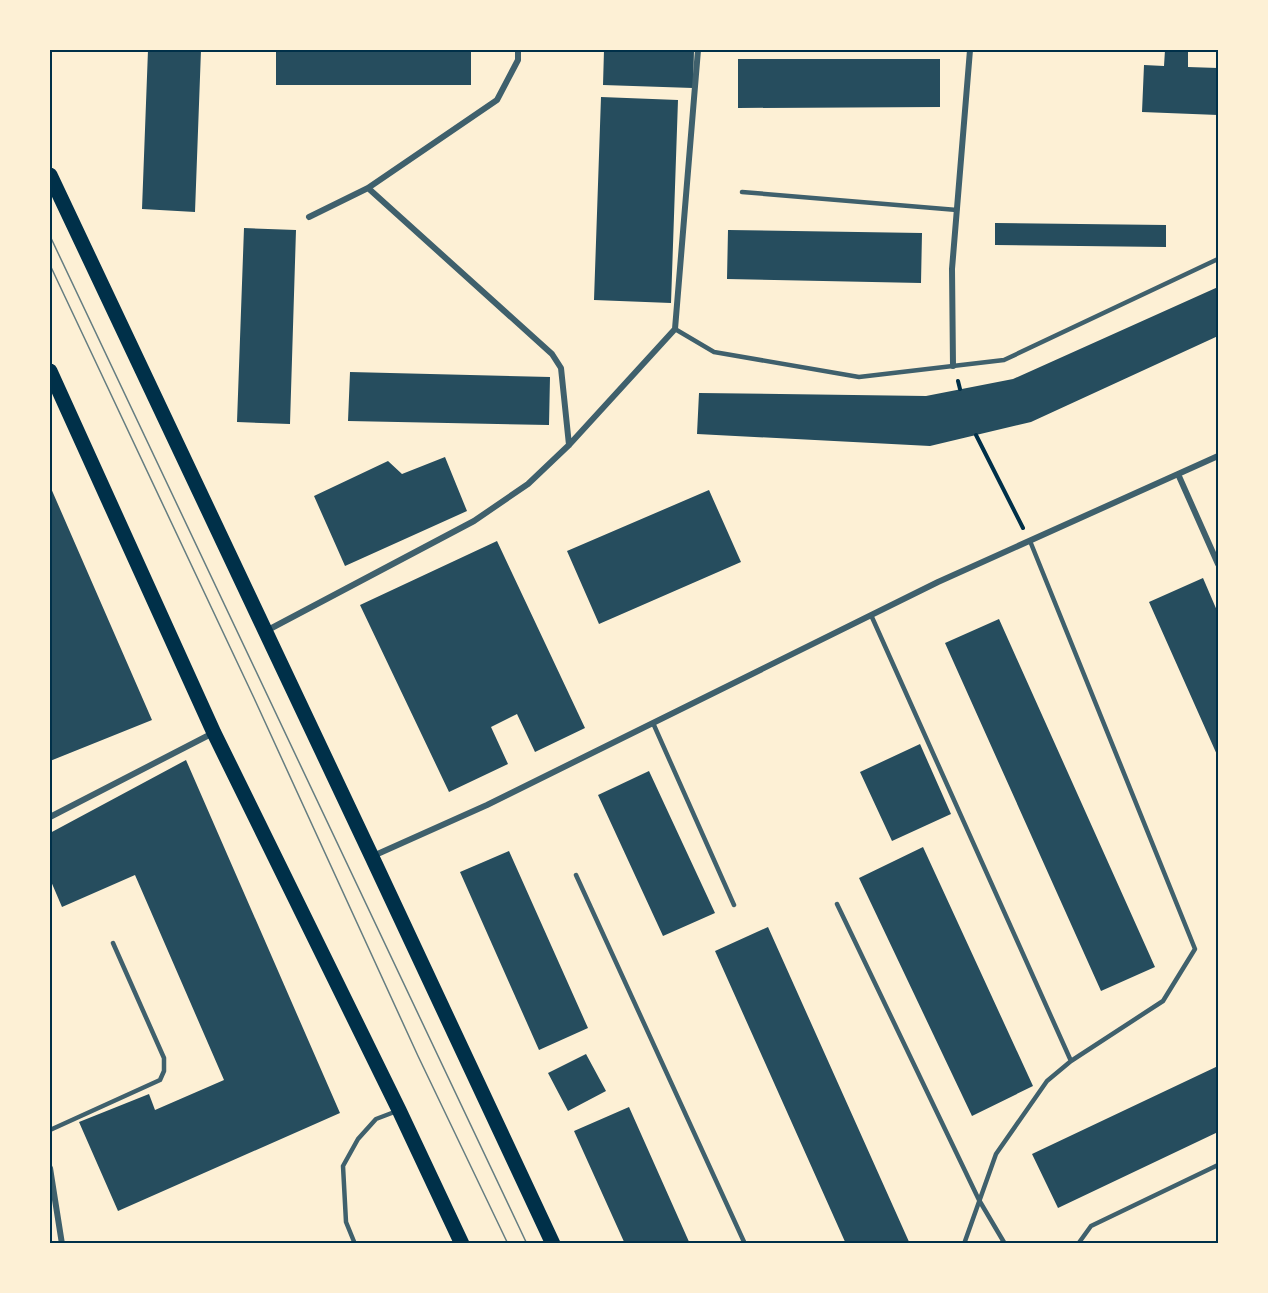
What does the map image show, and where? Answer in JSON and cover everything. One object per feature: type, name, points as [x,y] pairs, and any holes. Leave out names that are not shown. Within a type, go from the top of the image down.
[{"type":"main road","points":[[50,175],[553,1244]]},
{"type":"main road","points":[[50,371],[214,733],[399,1110],[462,1244]]},
{"type":"street","points":[[309,217],[368,188],[496,99],[518,60],[518,50]]},
{"type":"street","points":[[266,631],[474,521],[528,484],[570,445],[675,329],[698,50]]},
{"type":"street","points":[[953,366],[952,269],[970,50]]},
{"type":"street","points":[[368,188],[552,354],[561,368],[570,445]]},
{"type":"street","points":[[372,857],[487,805],[938,582],[1218,456]]},
{"type":"street","points":[[1178,474],[1218,564]]},
{"type":"street","points":[[50,817],[214,733]]},
{"type":"street","points":[[50,1168],[62,1244]]},
{"type":"lane","points":[[742,192],[957,210]]},
{"type":"lane","points":[[675,329],[714,352],[859,378],[1004,360],[1218,259]]},
{"type":"lane","points":[[964,1244],[996,1154],[1047,1081],[1071,1061],[1163,1001],[1195,949],[1030,541]]},
{"type":"lane","points":[[871,615],[1071,1061]]},
{"type":"lane","points":[[653,723],[734,905]]},
{"type":"lane","points":[[576,875],[745,1244]]},
{"type":"lane","points":[[837,904],[979,1200],[1005,1244]]},
{"type":"lane","points":[[50,1130],[160,1080],[164,1071],[164,1058],[113,943]]},
{"type":"lane","points":[[355,1244],[346,1222],[343,1166],[358,1139],[376,1119],[399,1110]]},
{"type":"lane","points":[[1078,1244],[1091,1226],[1218,1165]]},
{"type":"path","points":[[976,435],[1030,541]]},
{"type":"building","points":[[148,50],[201,50],[195,212],[142,209]]},
{"type":"building","points":[[276,50],[471,50],[471,85],[276,85]]},
{"type":"building","points":[[604,50],[694,50],[693,88],[603,85]]},
{"type":"building","points":[[1165,50],[1188,50],[1188,67],[1218,68],[1218,115],[1142,112],[1144,65],[1164,66]]},
{"type":"building","points":[[738,59],[940,59],[940,107],[738,108]]},
{"type":"building","points":[[601,97],[678,100],[671,303],[594,300]]},
{"type":"building","points":[[995,223],[1166,225],[1166,247],[995,245]]},
{"type":"building","points":[[244,228],[296,230],[290,424],[237,422]]},
{"type":"building","points":[[728,230],[922,233],[921,283],[727,279]]},
{"type":"building","points":[[1218,287],[1218,336],[1031,422],[930,446],[697,434],[699,393],[926,396],[1013,379]]},
{"type":"building","points":[[350,372],[550,377],[549,425],[348,421]]},
{"type":"building","points":[[445,457],[467,511],[345,566],[314,496],[388,461],[402,474]]},
{"type":"building","points":[[50,486],[152,720],[50,761]]},
{"type":"building","points":[[709,490],[741,562],[599,624],[567,551]]},
{"type":"building","points":[[497,541],[585,728],[535,752],[517,714],[491,727],[508,764],[449,792],[360,605]]},
{"type":"building","points":[[1203,578],[1218,613],[1218,757],[1149,602]]},
{"type":"building","points":[[999,619],[1155,967],[1101,991],[945,643]]},
{"type":"building","points":[[920,744],[951,814],[892,841],[860,772]]},
{"type":"building","points":[[186,760],[340,1113],[118,1211],[79,1122],[149,1094],[155,1110],[224,1080],[135,875],[62,907],[50,879],[50,833]]},
{"type":"building","points":[[649,771],[715,913],[663,936],[598,795]]},
{"type":"building","points":[[923,847],[1033,1086],[972,1116],[859,878]]},
{"type":"building","points":[[509,851],[588,1028],[539,1050],[460,872]]},
{"type":"building","points":[[768,927],[910,1244],[846,1244],[715,951]]},
{"type":"building","points":[[586,1054],[606,1091],[568,1111],[548,1073]]},
{"type":"building","points":[[1218,1066],[1218,1132],[1058,1208],[1032,1154]]},
{"type":"building","points":[[629,1107],[690,1244],[625,1244],[574,1131]]},
{"type":"tram line","points":[[50,236],[527,1244]]},
{"type":"tram line","points":[[50,265],[254,698],[418,1056],[508,1244]]}]
